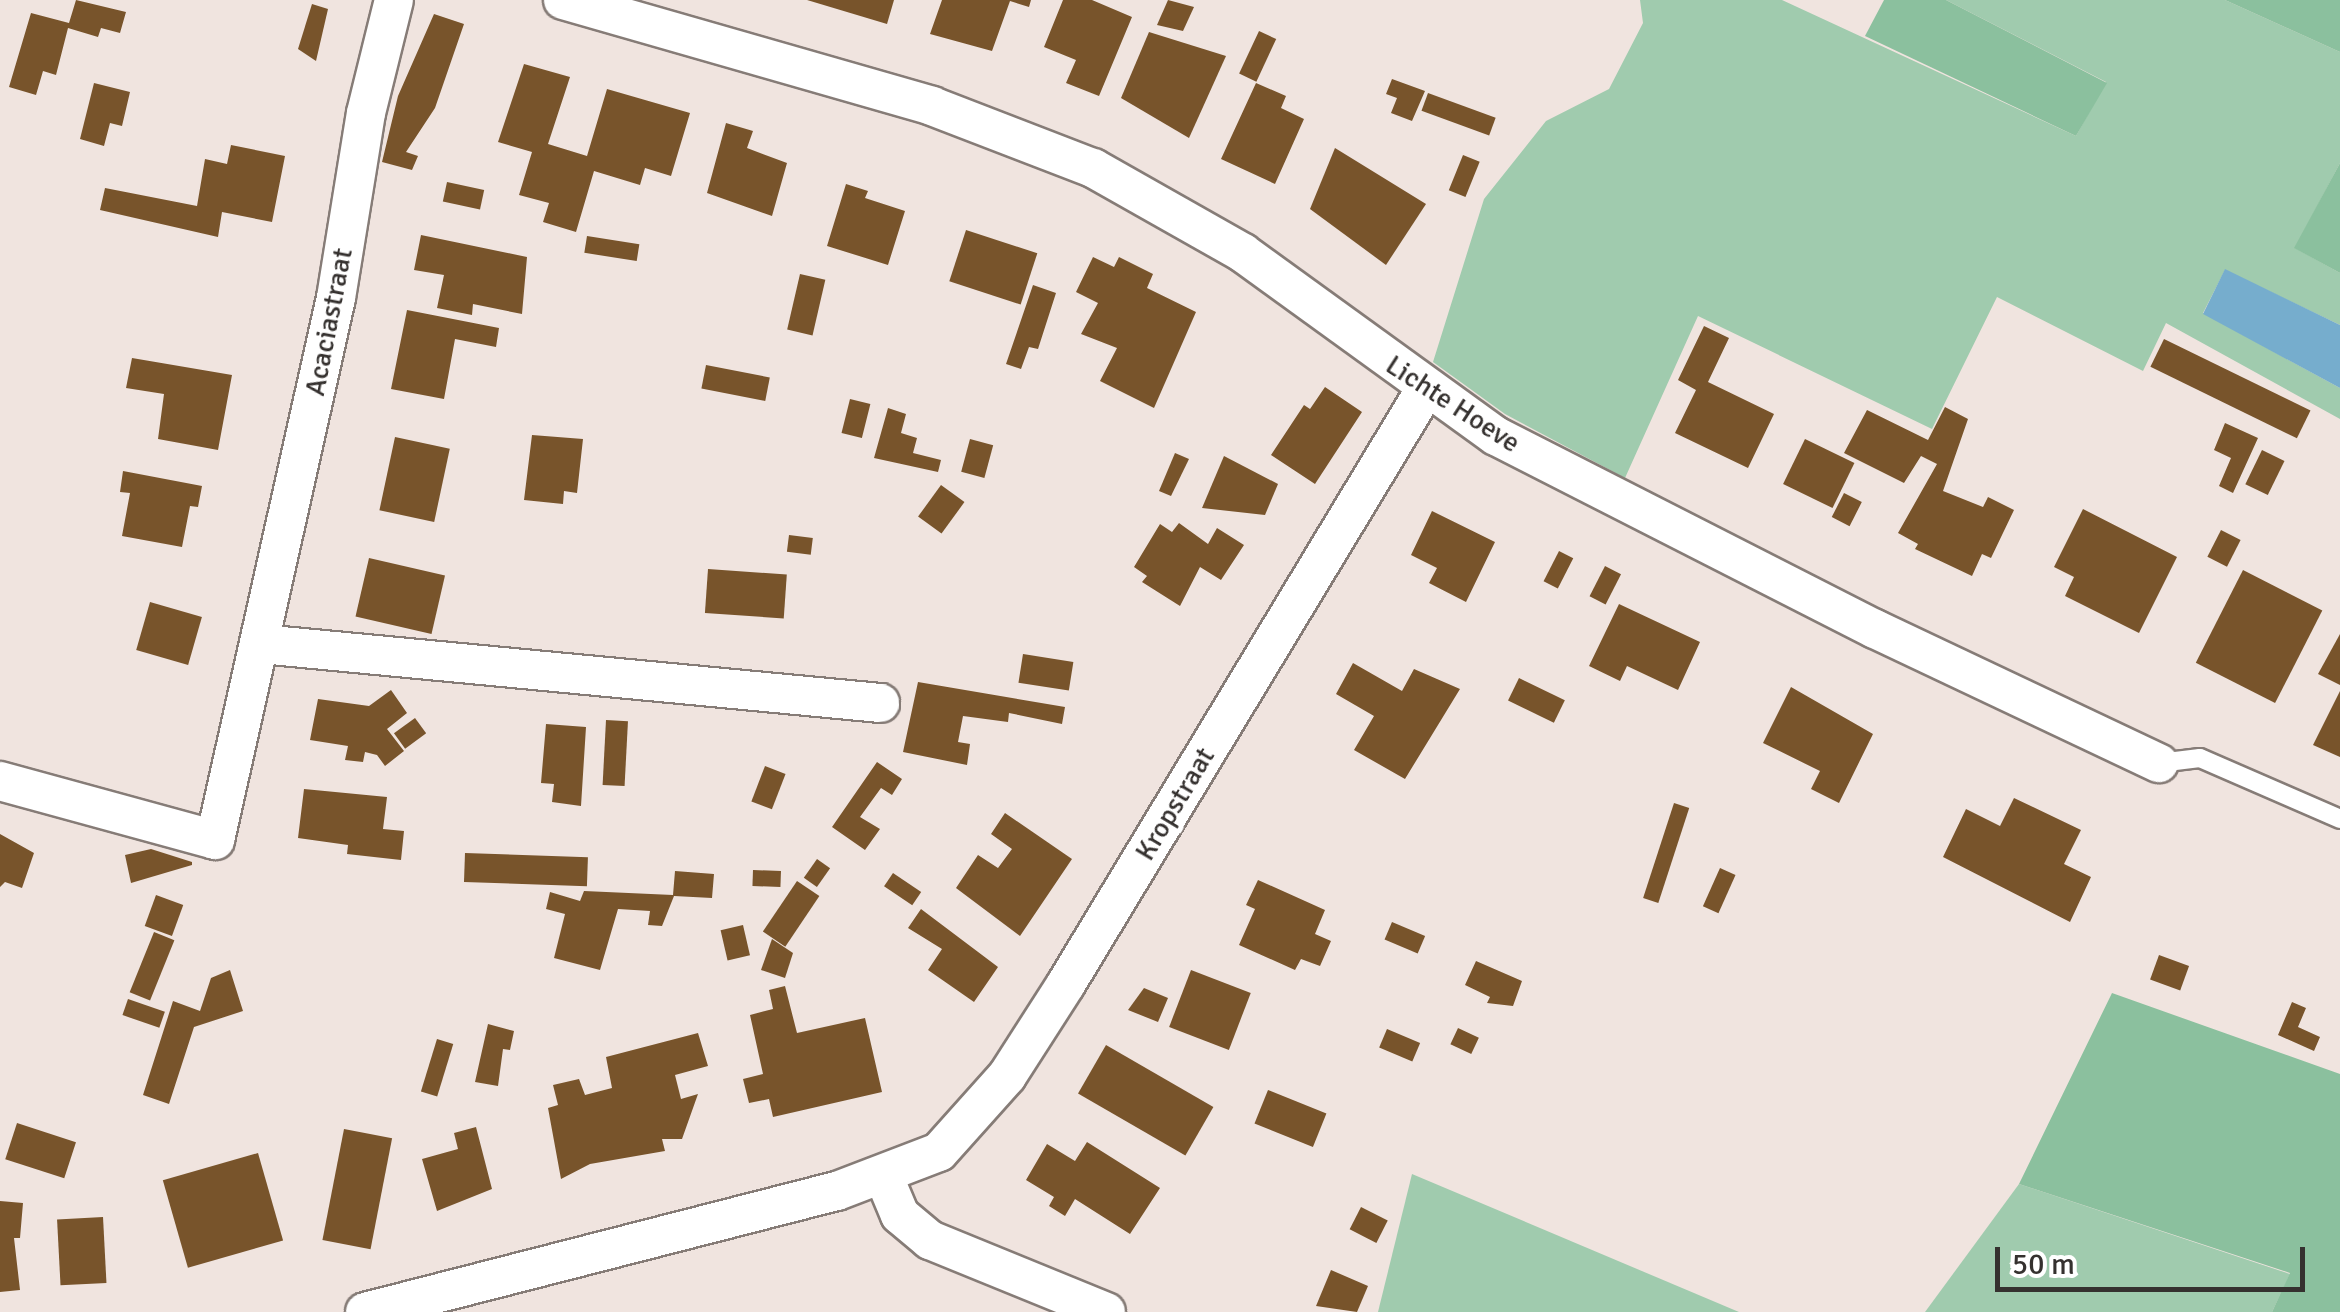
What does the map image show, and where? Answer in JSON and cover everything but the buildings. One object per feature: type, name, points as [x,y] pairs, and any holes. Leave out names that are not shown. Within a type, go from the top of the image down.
[{"type":"street","name":"Acaciastraat","points":[[0,780],[215,840],[261,644],[394,0]]},
{"type":"street","name":"Lichte Hoeve","points":[[563,0],[932,106],[1093,168],[1243,253],[1425,390],[1583,484],[2159,763]]},
{"type":"street","name":"Kropstraat","points":[[365,1312],[884,1177],[939,1152],[1007,1076],[1425,390]]},
{"type":"street","points":[[261,644],[880,703]]},
{"type":"street","points":[[884,1177],[900,1215],[930,1240],[1106,1312]]},
{"type":"lane","name":"Lichte Hoeve","points":[[2159,763],[2200,758],[2340,819]]},
{"type":"green space","points":[[1640,0],[1782,0],[2076,136],[2106,82],[1946,0],[2225,0],[2340,52],[2340,163],[2295,248],[2340,273],[2340,325],[2225,270],[2203,313],[2340,388],[2340,419],[2166,323],[2143,371],[1997,297],[1932,429],[1698,316],[1625,478],[1505,414],[1433,362],[1484,199],[1546,121],[1609,89],[1643,23]]},
{"type":"green space","points":[[1884,0],[1946,0],[2107,83],[2076,136],[1865,36]]},
{"type":"green space","points":[[2225,0],[2340,0],[2340,52]]},
{"type":"green space","points":[[2340,163],[2340,273],[2294,248]]},
{"type":"green space","points":[[2112,993],[2340,1074],[2340,1312],[2272,1312],[2290,1273],[2019,1184]]},
{"type":"green space","points":[[1412,1174],[1739,1312],[1378,1312]]},
{"type":"green space","points":[[2019,1184],[2290,1274],[2272,1312],[1925,1312]]},
{"type":"water","points":[[2225,269],[2340,325],[2340,388],[2203,314]]}]
